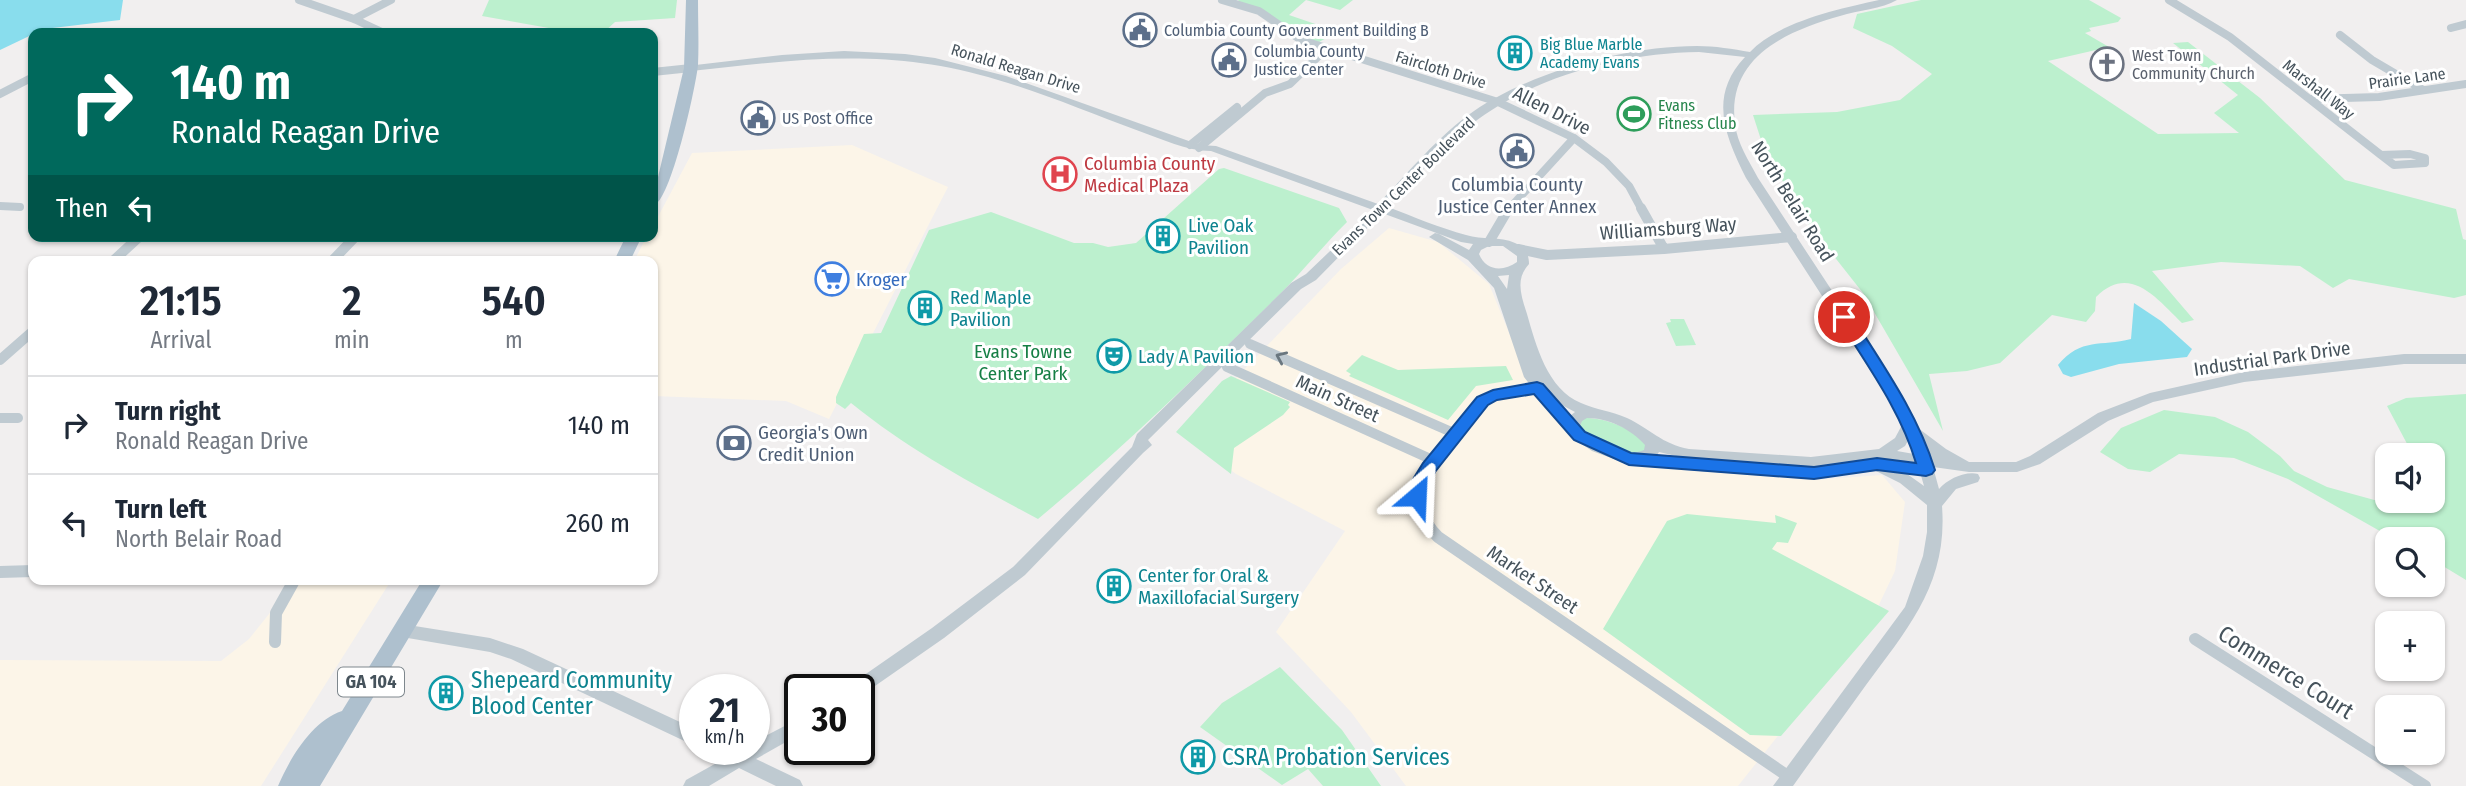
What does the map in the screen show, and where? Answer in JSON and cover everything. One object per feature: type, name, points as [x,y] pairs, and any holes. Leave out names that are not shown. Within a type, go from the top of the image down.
[{"type":"main road","points":[[658,192],[666,177],[691,68],[692,0]]},
{"type":"main road","name":"GA 104","points":[[309,786],[430,585]]},
{"type":"main road","points":[[289,786],[317,741],[355,708]]},
{"type":"street","points":[[299,0],[373,28]]},
{"type":"street","points":[[354,19],[391,0]]},
{"type":"street","name":"Faircloth Drive","points":[[1222,0],[1259,11],[1289,34],[1498,102]]},
{"type":"street","name":"North Belair Road","points":[[1786,781],[1912,610],[1925,583],[1934,554],[1937,537],[1935,504],[1911,427],[1752,178],[1736,146],[1729,122],[1730,98],[1738,75],[1751,55],[1778,35],[1807,22],[1892,0]]},
{"type":"street","name":"Marshall Way","points":[[2169,0],[2230,37],[2381,155]]},
{"type":"street","points":[[2451,28],[2466,24]]},
{"type":"street","points":[[2340,35],[2372,60],[2423,90]]},
{"type":"street","points":[[1195,147],[1255,96],[1290,84],[1327,48]]},
{"type":"street","name":"Evans Town Center Boulevard","points":[[875,677],[938,634],[1019,571],[1138,449],[1151,443],[1246,342],[1305,290],[1306,282],[1439,148],[1478,113],[1552,78],[1633,57],[1692,49],[1715,49],[1751,55]]},
{"type":"street","name":"Ronald Reagan Drive","points":[[691,68],[837,55],[892,56],[935,61],[1000,79],[1195,147],[1204,154],[1378,211],[1465,239],[1514,247],[1523,256],[1513,282],[1514,294],[1543,374],[1566,402],[1604,415],[1642,433],[1667,450],[1784,466],[1814,473],[1880,459],[1925,466]]},
{"type":"street","points":[[658,71],[691,68]]},
{"type":"street","points":[[0,94],[28,80]]},
{"type":"street","points":[[23,82],[28,83]]},
{"type":"street","name":"Prairie Lane","points":[[2310,99],[2379,97],[2466,84]]},
{"type":"street","name":"Allen Drive","points":[[1498,102],[1574,138],[1619,174],[1664,249]]},
{"type":"street","points":[[1472,257],[1475,248],[1488,242],[1501,227],[1510,205],[1574,138]]},
{"type":"street","points":[[0,206],[20,207]]},
{"type":"street","name":"Ronald Reagan Drive","points":[[1378,211],[1449,243],[1472,257],[1485,270],[1500,287],[1525,365],[1537,388],[1585,440],[1622,457],[1784,466]]},
{"type":"street","points":[[1501,227],[1514,247]]},
{"type":"street","name":"Williamsburg Way","points":[[1514,247],[1547,254],[1664,249],[1792,237]]},
{"type":"street","points":[[118,256],[134,242]]},
{"type":"street","points":[[337,256],[350,242]]},
{"type":"street","name":"Williamsburg Way","points":[[1520,267],[1547,254]]},
{"type":"street","points":[[1485,270],[1505,273],[1520,267]]},
{"type":"street","points":[[0,360],[28,335]]},
{"type":"street","name":"Main Street","points":[[1246,342],[1456,434]]},
{"type":"street","name":"Industrial Park Drive","points":[[1925,466],[1999,477],[2035,460],[2103,417],[2150,398],[2244,377],[2404,359],[2466,359]]},
{"type":"street","name":"Main Street","points":[[1223,365],[1435,461]]},
{"type":"street","name":"Market Street","points":[[1537,388],[1485,399],[1420,481],[1417,496],[1420,514],[1433,531],[1477,566],[1786,781]]},
{"type":"street","points":[[1575,432],[1573,427],[1576,418],[1590,412]]},
{"type":"street","points":[[0,418],[18,418]]},
{"type":"street","points":[[1911,427],[1941,453],[1971,473],[1948,487],[1935,504],[1880,459],[1900,442],[1911,427]]},
{"type":"street","points":[[1643,459],[1653,449],[1650,439]]},
{"type":"street","points":[[0,572],[28,571]]},
{"type":"street","points":[[275,642],[276,613],[292,585]]},
{"type":"street","points":[[402,631],[490,645],[517,654],[679,730]]},
{"type":"street","name":"Commerce Court","points":[[2194,639],[2426,786]]},
{"type":"street","points":[[692,786],[732,765]]},
{"type":"street","points":[[749,765],[794,786]]},
{"type":"shaded area","points":[[852,145],[948,187],[829,419],[786,401],[658,396],[658,256],[637,256],[644,242],[658,242],[658,217],[692,153]]},
{"type":"shaded area","points":[[1389,228],[1438,242],[1489,284],[1530,384],[1572,438],[1627,465],[1812,480],[1882,475],[1905,502],[1895,571],[1874,615],[1738,786],[1406,786],[1351,712],[1276,632],[1345,531],[1236,474],[1182,434],[1341,269]]},
{"type":"shaded area","points":[[292,585],[388,585],[261,786],[0,786],[0,660],[221,661],[249,639]]},
{"type":"green space","points":[[489,0],[677,0],[675,18],[615,22],[608,28],[549,28],[482,16]]},
{"type":"green space","points":[[1306,0],[1289,15],[1327,28],[1323,32],[1332,35],[1319,42],[1296,36],[1237,2]]},
{"type":"green space","points":[[1306,0],[1353,0],[1340,10]]},
{"type":"green space","points":[[1921,0],[2089,0],[2121,18],[2118,22],[2089,28],[2091,31],[2085,33],[2109,47],[2048,61],[2158,134],[2239,133],[2214,113],[2238,95],[2173,43],[2188,42],[2260,98],[2345,180],[2456,209],[2463,239],[2466,240],[2466,295],[2454,298],[2349,279],[2333,288],[2300,266],[2221,262],[2152,271],[2194,320],[2182,323],[2153,295],[2132,284],[2120,283],[2108,287],[2096,297],[2095,311],[2086,322],[2052,315],[2000,363],[1967,371],[1929,374],[1943,431],[1863,293],[1803,217],[1763,146],[1753,115],[1837,112],[1900,100],[1932,74],[1892,46],[1853,28],[1857,14]]},
{"type":"green space","name":"Evans Towne Center Park","points":[[1224,168],[1339,208],[1347,222],[1278,296],[1190,382],[1038,519],[918,451],[851,403],[845,409],[836,403],[836,397],[864,334],[881,333],[929,230],[991,212],[1074,243],[1093,243],[1108,247],[1136,243],[1219,169]]},
{"type":"green space","points":[[1670,319],[1684,319],[1696,345],[1676,346],[1666,323],[1671,322]]},
{"type":"green space","points":[[1362,355],[1398,370],[1506,366],[1513,380],[1476,386],[1448,420],[1349,376],[1351,374],[1346,371]]},
{"type":"green space","points":[[1231,376],[1290,402],[1290,407],[1283,415],[1234,448],[1231,474],[1176,432],[1222,381]]},
{"type":"green space","points":[[2466,394],[2466,580],[2445,567],[2445,527],[2375,528],[2288,479],[2234,458],[2179,454],[2150,472],[2128,469],[2100,452],[2121,428],[2164,410],[2215,417],[2248,432],[2280,456],[2294,471],[2327,487],[2375,500],[2375,513],[2445,513],[2445,443],[2407,443],[2387,406],[2406,398]]},
{"type":"green space","points":[[1585,418],[1610,422],[1626,429],[1646,444],[1645,452],[1628,456],[1587,437],[1579,429],[1581,420]]},
{"type":"green space","points":[[1687,514],[1776,523],[1775,515],[1797,523],[1788,543],[1777,542],[1772,549],[1889,611],[1781,736],[1750,735],[1603,629],[1667,521]]},
{"type":"green space","points":[[1280,667],[1342,730],[1381,786],[1323,786],[1308,769],[1282,785],[1200,727],[1222,703]]},
{"type":"water","points":[[0,0],[123,0],[120,20],[52,28],[28,28],[28,37],[0,50]]},
{"type":"water","points":[[2134,303],[2161,321],[2192,349],[2187,357],[2119,364],[2071,377],[2063,374],[2058,365],[2075,350],[2131,339]]},
{"type":"place","name":"Columbia County Government Building B","points":[[1140,30]]},
{"type":"place","name":"Big Blue Marble Academy Evans","points":[[1515,53]]},
{"type":"place","name":"Columbia County Justice Center","points":[[1229,60]]},
{"type":"place","name":"West Town Community Church","points":[[2107,64]]},
{"type":"place","name":"Evans Fitness Club","points":[[1634,114]]},
{"type":"place","name":"US Post Office","points":[[758,118]]},
{"type":"place","name":"Columbia County Justice Center Annex","points":[[1517,151]]},
{"type":"place","name":"Columbia County Medical Plaza","points":[[1060,174]]},
{"type":"place","name":"Live Oak Pavilion","points":[[1163,236]]},
{"type":"place","name":"Kroger","points":[[832,279]]},
{"type":"place","name":"Red Maple Pavilion","points":[[925,308]]},
{"type":"place","name":"Lady A Pavilion","points":[[1114,356]]},
{"type":"place","name":"Georgia's Own Credit Union","points":[[734,443]]},
{"type":"place","name":"Center for Oral & Maxillofacial Surgery","points":[[1114,586]]},
{"type":"place","name":"Shepeard Community Blood Center","points":[[446,693]]},
{"type":"place","name":"CSRA Probation Services","points":[[1198,757]]},
{"type":"route","points":[[1417,496],[1420,481],[1482,401],[1493,396],[1537,388],[1579,436],[1629,459],[1814,473],[1877,464],[1926,470],[1916,437],[1902,408],[1844,317]]}]
